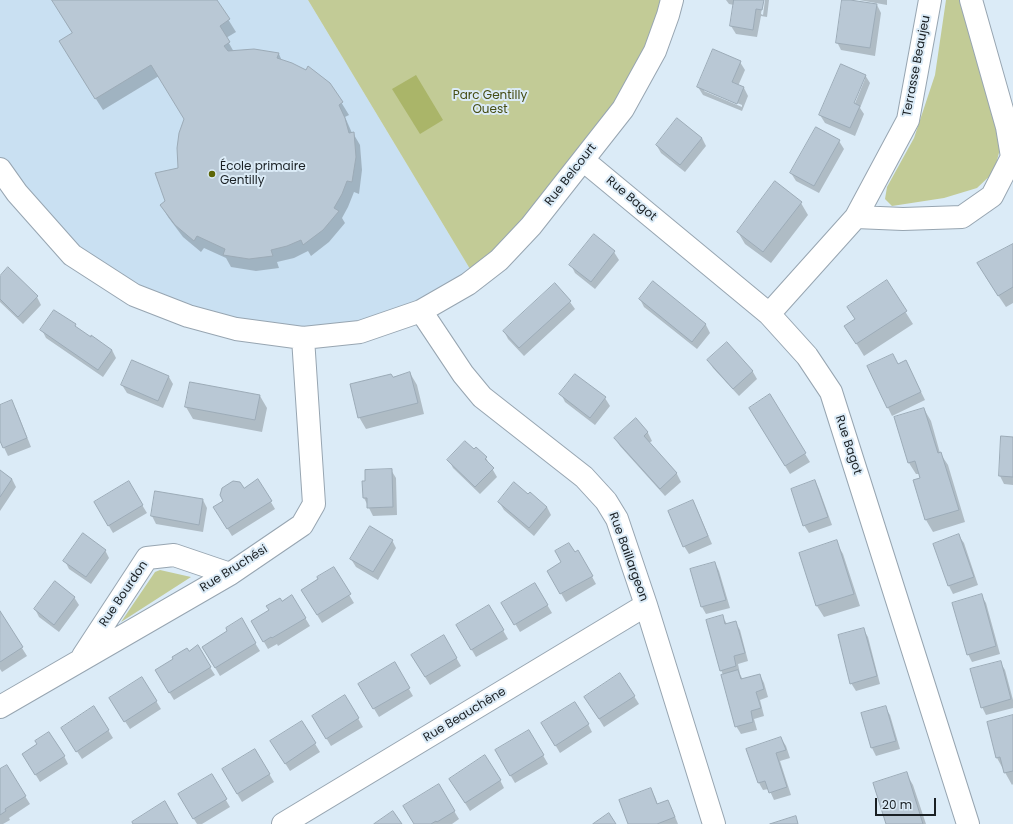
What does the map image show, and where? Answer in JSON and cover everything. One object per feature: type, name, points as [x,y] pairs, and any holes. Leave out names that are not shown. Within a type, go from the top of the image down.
[{"type":"street","name":"Rue Belcourt","points":[[0,169],[17,193],[72,255],[134,295],[188,316],[236,329],[303,338],[360,332],[421,311],[468,284],[499,260],[531,226],[623,109],[655,51],[672,0]]},
{"type":"street","name":"Terrasse Beaujeu","points":[[769,314],[856,217],[908,120],[930,0]]},
{"type":"street","points":[[856,217],[903,219],[962,218],[992,196],[1012,157],[1007,127],[971,0]]},
{"type":"street","name":"Rue Bagot","points":[[584,160],[769,314],[807,356],[831,392],[968,824]]},
{"type":"street","name":"Rue Baillargeon","points":[[421,311],[463,374],[482,397],[584,477],[606,501],[617,519],[646,606],[714,824]]},
{"type":"street","name":"Rue Bruchési","points":[[0,708],[80,660],[230,574],[302,525],[314,504],[303,338]]},
{"type":"street","name":"Rue Bourdon","points":[[80,660],[147,558],[174,556],[230,574]]},
{"type":"street","name":"Rue Beauchêne","points":[[283,824],[646,606]]},
{"type":"shaded area","name":"École primaire Gentilly","points":[[0,0],[308,0],[473,274],[359,329],[238,326],[137,292],[75,252],[0,159]]},
{"type":"shaded area","points":[[416,75],[443,120],[420,134],[392,89]]},
{"type":"green space","name":"Parc Gentilly Ouest","points":[[308,0],[665,0],[630,85],[559,182],[473,274]]},
{"type":"green space","points":[[946,0],[963,0],[1001,145],[994,172],[977,188],[944,198],[892,206],[885,199],[887,187],[914,138],[935,75]]},
{"type":"green space","points":[[160,570],[191,577],[121,622],[155,572]]},
{"type":"building","points":[[52,0],[217,0],[230,19],[220,26],[230,42],[224,46],[228,51],[254,49],[279,53],[277,58],[306,70],[308,66],[330,83],[343,102],[339,105],[345,118],[349,133],[354,132],[356,157],[352,182],[347,181],[334,208],[339,211],[323,230],[303,245],[301,240],[287,246],[271,250],[273,256],[249,259],[223,255],[225,249],[197,236],[194,241],[175,225],[160,205],[165,201],[155,173],[178,168],[177,148],[179,133],[184,119],[151,65],[95,99],[59,41],[72,33]]},
{"type":"building","points":[[734,0],[764,0],[762,10],[756,9],[753,30],[730,26]]},
{"type":"building","points":[[842,0],[877,4],[870,48],[836,43]]},
{"type":"building","points":[[713,49],[741,61],[732,82],[744,87],[737,104],[697,87]]},
{"type":"building","points":[[841,64],[866,75],[854,103],[860,106],[850,128],[819,115]]},
{"type":"building","points":[[677,118],[702,138],[680,165],[656,145]]},
{"type":"building","points":[[816,127],[840,140],[814,186],[790,173]]},
{"type":"building","points":[[775,181],[802,202],[763,252],[737,232]]},
{"type":"building","points":[[594,234],[615,251],[591,282],[569,265]]},
{"type":"building","points":[[1013,244],[1013,287],[998,296],[977,263]]},
{"type":"building","points":[[8,267],[38,296],[18,317],[0,299],[0,276]]},
{"type":"building","points":[[887,280],[907,311],[856,344],[844,326],[855,319],[847,307]]},
{"type":"building","points":[[653,281],[706,324],[692,342],[639,299]]},
{"type":"building","points":[[555,283],[571,301],[519,348],[503,331]]},
{"type":"building","points":[[54,310],[76,324],[75,326],[112,350],[98,370],[40,330]]},
{"type":"building","points":[[727,342],[753,371],[733,389],[707,360]]},
{"type":"building","points":[[893,354],[898,364],[906,360],[921,392],[887,408],[867,366]]},
{"type":"building","points":[[132,360],[169,376],[158,401],[121,385]]},
{"type":"building","points":[[410,372],[418,403],[358,418],[350,384],[391,374],[393,377]]},
{"type":"building","points":[[575,374],[606,397],[590,418],[559,394]]},
{"type":"building","points":[[190,382],[260,395],[255,420],[185,407]]},
{"type":"building","points":[[770,394],[806,453],[785,466],[749,408]]},
{"type":"building","points":[[12,400],[27,438],[3,448],[0,441],[0,405]]},
{"type":"building","points":[[924,408],[938,453],[941,452],[959,510],[925,520],[913,480],[920,478],[915,461],[908,463],[894,417]]},
{"type":"building","points":[[636,418],[648,432],[644,436],[677,473],[660,489],[614,438]]},
{"type":"building","points":[[1001,436],[1013,437],[1013,477],[999,476]]},
{"type":"building","points":[[465,441],[474,449],[476,447],[487,457],[485,459],[494,468],[475,487],[447,460]]},
{"type":"building","points":[[392,469],[393,507],[367,508],[367,498],[363,498],[362,481],[365,481],[365,470]]},
{"type":"building","points":[[0,470],[12,479],[0,497]]},
{"type":"building","points":[[258,479],[272,501],[227,529],[213,507],[223,501],[220,495],[222,488],[233,481],[240,482],[244,488]]},
{"type":"building","points":[[815,480],[828,517],[803,526],[791,489]]},
{"type":"building","points":[[129,481],[143,505],[108,526],[94,502]]},
{"type":"building","points":[[514,482],[528,494],[530,492],[547,507],[529,528],[498,502]]},
{"type":"building","points":[[155,491],[203,499],[199,525],[151,516]]},
{"type":"building","points":[[693,500],[708,536],[683,547],[668,511]]},
{"type":"building","points":[[370,526],[393,540],[373,572],[350,559]]},
{"type":"building","points":[[83,533],[106,550],[86,577],[63,561]]},
{"type":"building","points":[[959,534],[974,577],[948,586],[933,544]]},
{"type":"building","points":[[837,540],[854,594],[816,606],[799,553]]},
{"type":"building","points":[[569,543],[575,552],[578,550],[593,576],[560,594],[547,571],[561,562],[555,551]]},
{"type":"building","points":[[715,562],[726,600],[701,607],[690,569]]},
{"type":"building","points":[[334,567],[351,594],[317,615],[301,590],[318,579],[317,577]]},
{"type":"building","points":[[55,581],[75,597],[54,625],[34,609]]},
{"type":"building","points":[[535,583],[548,605],[514,625],[501,603]]},
{"type":"building","points":[[982,594],[996,646],[967,655],[952,603]]},
{"type":"building","points":[[292,595],[306,618],[263,642],[251,621],[269,610],[266,606],[280,598],[282,601]]},
{"type":"building","points":[[489,605],[504,630],[471,650],[456,625]]},
{"type":"building","points":[[0,611],[23,647],[0,662]]},
{"type":"building","points":[[723,615],[725,624],[736,621],[745,653],[734,656],[736,666],[720,671],[706,620]]},
{"type":"building","points":[[242,618],[256,643],[215,668],[202,647],[227,631],[226,628]]},
{"type":"building","points":[[864,628],[877,676],[850,684],[838,635]]},
{"type":"building","points":[[444,635],[457,658],[425,677],[411,655]]},
{"type":"building","points":[[198,645],[211,667],[169,693],[155,670],[187,648],[189,651]]},
{"type":"building","points":[[1001,661],[1011,699],[981,708],[970,669]]},
{"type":"building","points":[[395,662],[410,688],[373,709],[358,684]]},
{"type":"building","points":[[738,670],[741,679],[760,674],[764,689],[756,692],[761,708],[751,711],[753,722],[735,727],[721,675]]},
{"type":"building","points":[[620,673],[635,696],[599,719],[584,697]]},
{"type":"building","points":[[142,677],[157,701],[124,722],[109,698]]},
{"type":"building","points":[[345,695],[359,718],[326,739],[312,716]]},
{"type":"building","points":[[575,702],[589,724],[555,746],[541,723]]},
{"type":"building","points":[[94,706],[109,730],[76,752],[61,728]]},
{"type":"building","points":[[886,706],[896,741],[871,748],[861,713]]},
{"type":"building","points":[[1013,715],[1013,771],[1004,773],[1000,757],[996,758],[987,722]]},
{"type":"building","points":[[302,721],[316,743],[285,764],[270,741]]},
{"type":"building","points":[[529,730],[544,755],[510,776],[495,750]]},
{"type":"building","points":[[49,732],[65,756],[35,775],[22,754],[37,744],[35,741]]},
{"type":"building","points":[[781,737],[786,750],[776,753],[787,787],[769,793],[765,781],[758,783],[746,749]]},
{"type":"building","points":[[255,749],[270,774],[237,794],[222,769]]},
{"type":"building","points":[[485,755],[501,780],[465,803],[449,779]]},
{"type":"building","points":[[7,765],[26,796],[5,809],[6,811],[0,815],[0,769]]},
{"type":"building","points":[[907,772],[923,824],[886,824],[873,783]]},
{"type":"building","points":[[212,774],[227,799],[193,819],[178,794]]},
{"type":"building","points":[[439,784],[455,811],[431,824],[414,824],[403,806]]},
{"type":"building","points":[[651,788],[657,804],[668,800],[675,817],[657,824],[628,824],[619,800]]},
{"type":"building","points":[[165,801],[178,824],[133,824],[132,822]]},
{"type":"building","points":[[393,811],[402,824],[374,824]]},
{"type":"building","points":[[609,813],[616,824],[593,824]]},
{"type":"building","points":[[796,816],[798,824],[770,824]]},
{"type":"place","name":"École primaire Gentilly","points":[[212,174]]}]
